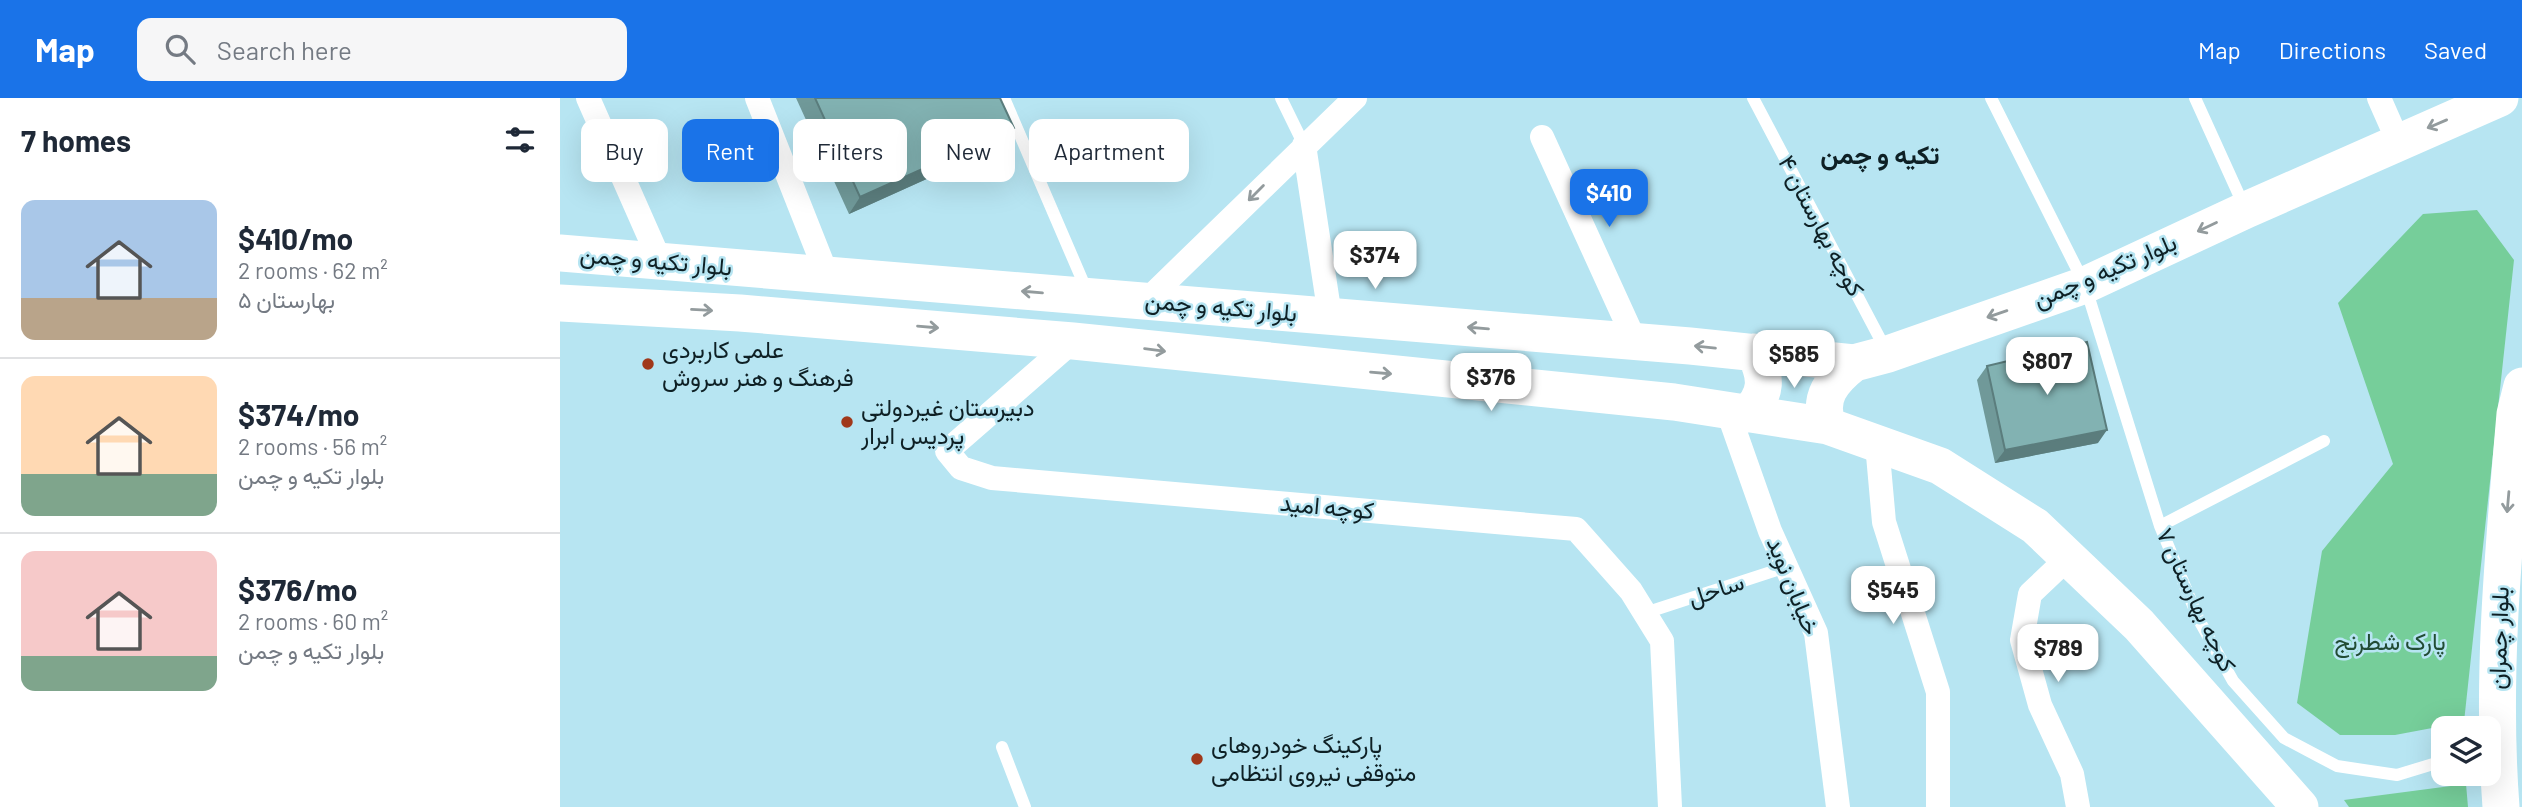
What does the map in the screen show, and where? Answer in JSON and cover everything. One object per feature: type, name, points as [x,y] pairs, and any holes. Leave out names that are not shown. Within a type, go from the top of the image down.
[{"type":"main road","name":"بلوار تکیه و چمن","points":[[560,253],[1754,352],[1871,359],[2085,285],[2398,141],[2500,98]]},
{"type":"main road","points":[[660,261],[660,308]]},
{"type":"main road","name":"بلوار تکیه و چمن","points":[[560,303],[660,308],[1073,341],[1674,402],[1828,426],[1940,466],[2035,526],[2139,625],[2300,807]]},
{"type":"main road","points":[[1737,413],[1759,403],[1766,386],[1763,369],[1754,352]]},
{"type":"main road","points":[[1828,426],[1824,405],[1829,385],[1871,359]]},
{"type":"main road","name":"بلوار چمران","points":[[2493,716],[2515,414],[2522,386]]},
{"type":"main road","name":"بلوار چمران","points":[[2499,786],[2501,807]]},
{"type":"street","points":[[588,98],[660,261]]},
{"type":"street","points":[[757,98],[827,275]]},
{"type":"street","points":[[1146,301],[1355,98]]},
{"type":"street","points":[[2379,98],[2398,141]]},
{"type":"street","points":[[1542,137],[1635,341]]},
{"type":"street","points":[[1304,145],[1331,316]]},
{"type":"street","name":"کوچه امید","points":[[1073,341],[947,451],[961,468],[992,478],[1576,529],[1631,591],[1662,642],[1670,807]]},
{"type":"street","name":"خیابان نوید","points":[[1737,413],[1770,531],[1815,633],[1838,807]]},
{"type":"street","points":[[1877,444],[1884,522],[1938,692],[1938,807]]},
{"type":"street","points":[[2068,558],[2030,594],[2022,640],[2040,705],[2072,774],[2078,807]]},
{"type":"lane","points":[[1004,98],[1090,296]]},
{"type":"lane","points":[[1281,98],[1304,145]]},
{"type":"lane","name":"کوچه بهارستان ۴","points":[[1753,98],[1871,359]]},
{"type":"lane","name":"کوچه بهارستان ۷","points":[[1991,98],[2085,285],[2160,526],[2199,620],[2233,681],[2284,738],[2337,766],[2397,775],[2431,765]]},
{"type":"lane","points":[[2196,98],[2246,210]]},
{"type":"lane","points":[[2160,526],[2324,441]]},
{"type":"lane","name":"ساحل","points":[[1645,613],[1786,567]]},
{"type":"lane","points":[[1002,747],[1025,807]]},
{"type":"green space","name":"پارک شطرنج","points":[[2477,210],[2514,260],[2465,716],[2431,716],[2431,728],[2395,735],[2340,735],[2297,703],[2322,551],[2393,464],[2338,303],[2423,214]]},
{"type":"green space","points":[[2466,786],[2468,807],[2349,807],[2344,800]]},
{"type":"building","points":[[815,98],[1000,98],[1010,119],[921,119],[921,170],[907,176],[907,119],[825,119]]},
{"type":"building","points":[[853,182],[893,182],[860,197]]},
{"type":"building","points":[[2087,342],[2107,430],[2005,450],[1987,366]]},
{"type":"place","name":"علمی کاربردی فرهنگ و هنر سروش","points":[[648,364]]},
{"type":"place","name":"دبیرستان غیردولتی پرديس ابرار","points":[[847,422]]},
{"type":"place","name":"پارکینگ خودروهای متوقفی نیروی انتظامی","points":[[1197,759]]},
{"type":"district","name":"تکیه و چمن","points":[[1880,155]]}]
